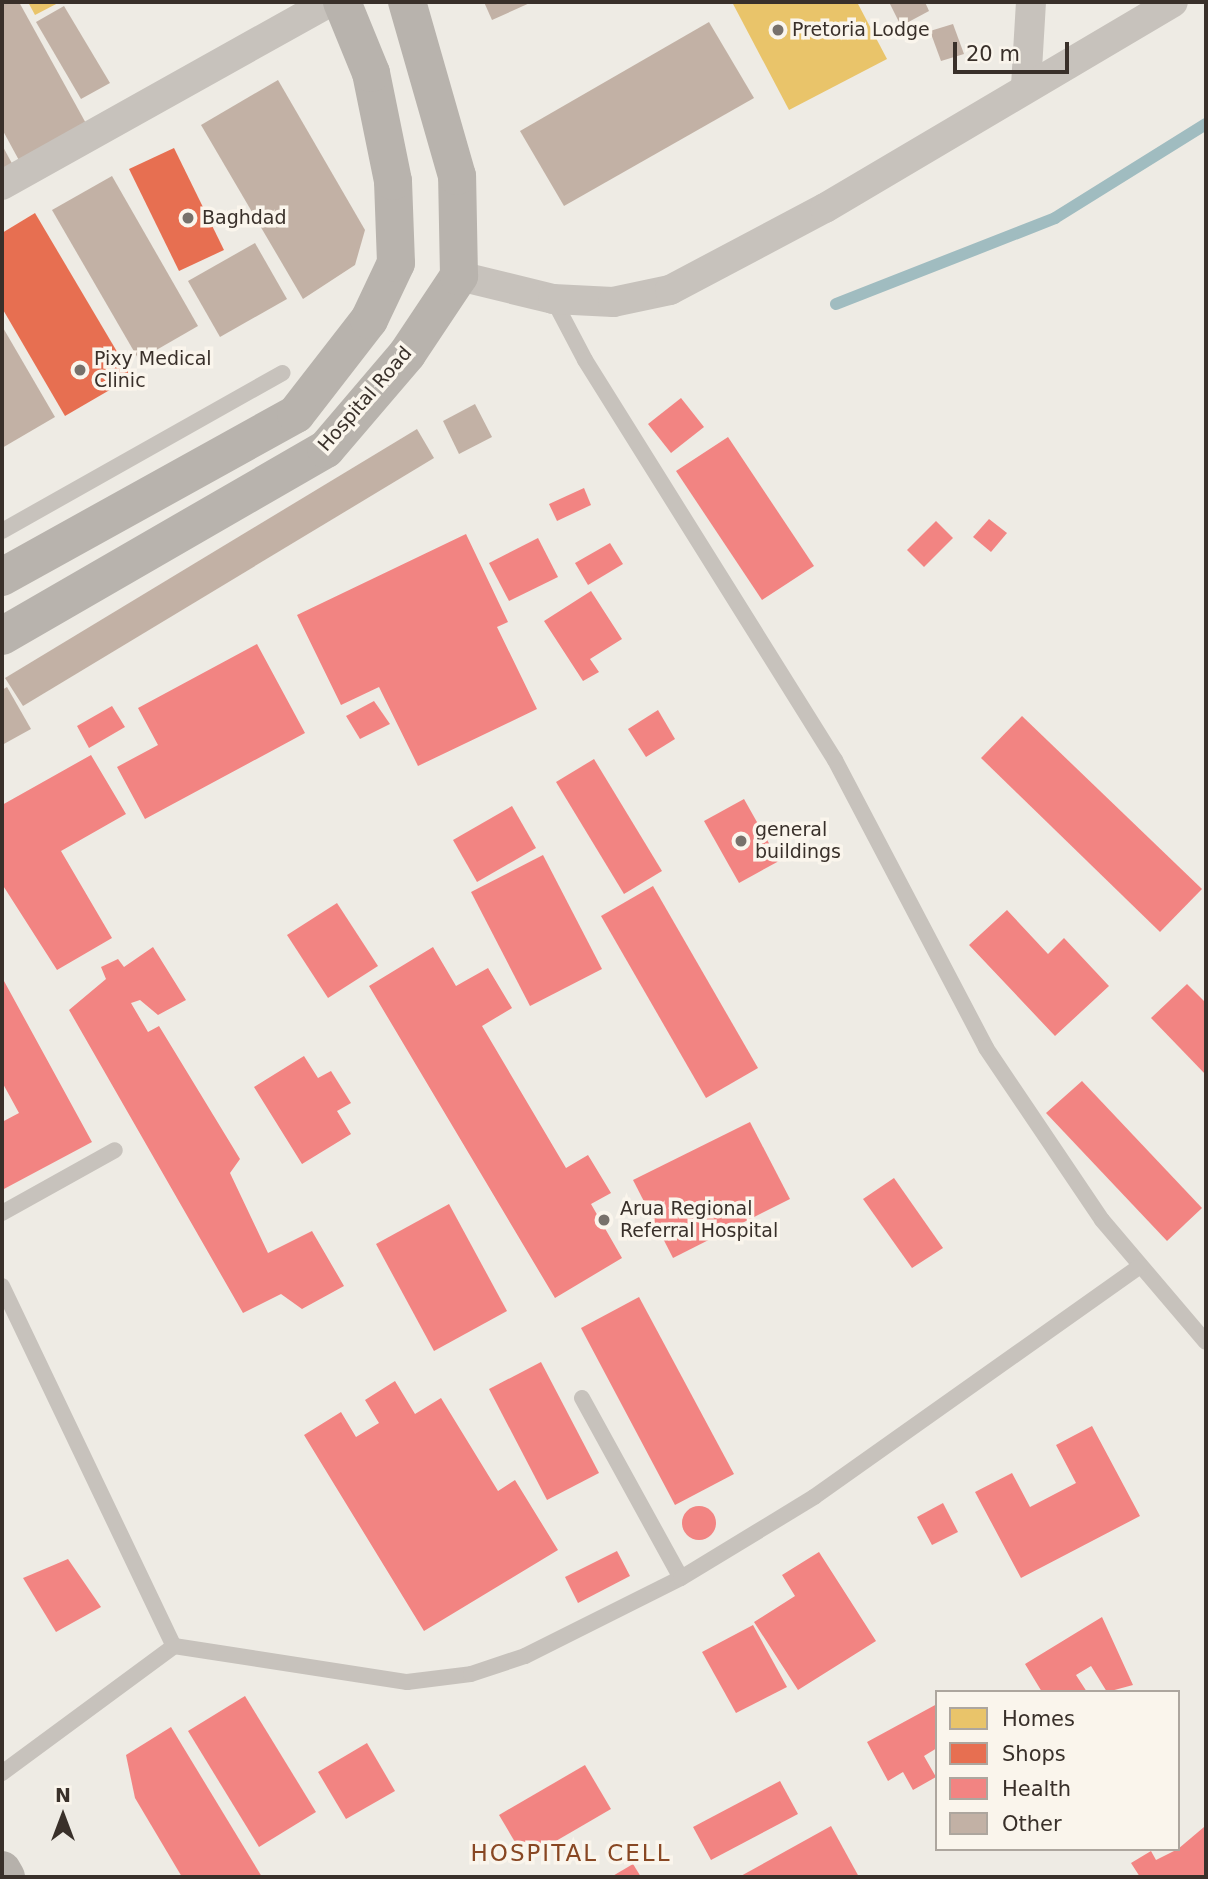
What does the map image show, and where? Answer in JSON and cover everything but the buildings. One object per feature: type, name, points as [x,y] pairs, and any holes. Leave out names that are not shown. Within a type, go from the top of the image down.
[{"type":"main road","points":[[2,577],[296,414],[369,320],[396,263],[393,181],[371,73],[342,2]]},
{"type":"main road","points":[[407,2],[457,176],[459,276]]},
{"type":"main road","name":"Hospital Road","points":[[2,636],[326,449],[407,354],[459,276]]},
{"type":"main road","points":[[2,1870],[6,1877]]},
{"type":"street","points":[[2,184],[330,2]]},
{"type":"street","points":[[1026,86],[1031,2]]},
{"type":"street","points":[[459,276],[553,299],[613,302],[670,290],[825,208],[1026,86],[1173,2]]},
{"type":"lane","points":[[553,299],[585,360],[835,760],[986,1048],[1139,1267],[1206,1342]]},
{"type":"lane","points":[[2,531],[282,373]]},
{"type":"lane","points":[[2,1213],[115,1150]]},
{"type":"lane","points":[[2,1773],[174,1646],[407,1682],[471,1674],[525,1656],[681,1578],[814,1497],[1139,1267]]},
{"type":"lane","points":[[2,1286],[174,1646]]},
{"type":"lane","points":[[582,1398],[681,1578]]},
{"type":"waterway","points":[[836,304],[1055,218],[1206,124]]},
{"type":"place","name":"Pretoria Lodge","points":[[778,30]]},
{"type":"place","name":"Baghdad","points":[[188,218]]},
{"type":"place","name":"Pixy Medical Clinic","points":[[80,370]]},
{"type":"place","name":"general buildings","points":[[741,841]]},
{"type":"place","name":"Arua Regional Referral Hospital","points":[[604,1220]]},
{"type":"district","name":"HOSPITAL CELL","points":[[571,1853]]}]
